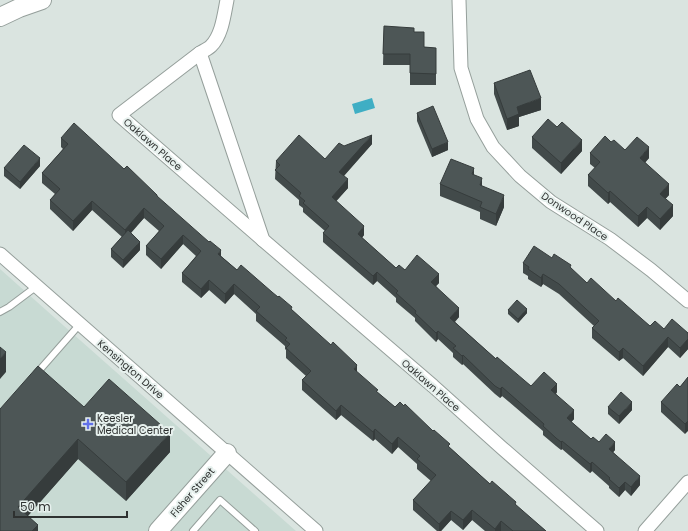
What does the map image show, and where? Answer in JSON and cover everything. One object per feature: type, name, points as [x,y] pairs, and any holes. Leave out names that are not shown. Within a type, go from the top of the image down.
[{"type":"street","points":[[0,17],[19,8],[42,0]]},
{"type":"street","name":"Oaklawn Place","points":[[227,0],[223,22],[210,47],[119,115],[434,386],[597,531]]},
{"type":"street","name":"Donwood Place","points":[[459,0],[461,68],[476,119],[493,147],[520,176],[551,202],[610,240],[651,270],[688,301]]},
{"type":"street","points":[[200,54],[263,240]]},
{"type":"street","name":"Kensington Drive","points":[[0,254],[316,531]]},
{"type":"street","name":"Fisher Street","points":[[158,531],[227,453]]},
{"type":"street","points":[[645,531],[688,482]]},
{"type":"lane","points":[[0,312],[9,307],[36,286]]},
{"type":"lane","points":[[35,375],[80,324]]},
{"type":"lane","points":[[193,531],[220,500],[255,531]]},
{"type":"shaded area","name":"Keesler Medical Center","points":[[0,269],[55,318],[296,531],[0,531]]},
{"type":"water","points":[[372,98],[375,108],[355,114],[352,104]]},
{"type":"building","points":[[384,26],[414,28],[414,32],[424,32],[424,47],[436,48],[436,74],[410,73],[410,54],[383,54]]},
{"type":"building","points":[[530,70],[541,98],[517,107],[519,114],[507,119],[494,83]]},
{"type":"building","points":[[433,106],[448,142],[432,149],[417,113]]},
{"type":"building","points":[[548,119],[557,127],[562,122],[582,140],[561,163],[532,137]]},
{"type":"building","points":[[74,123],[124,169],[127,166],[157,196],[209,242],[210,241],[221,250],[218,254],[237,270],[241,265],[292,307],[291,309],[331,345],[333,342],[357,365],[354,369],[378,390],[376,391],[395,407],[400,402],[404,406],[405,404],[433,431],[434,430],[450,444],[448,446],[490,484],[492,481],[516,502],[515,504],[546,531],[513,531],[501,521],[495,529],[472,510],[463,520],[451,511],[439,524],[413,500],[436,475],[417,459],[420,456],[398,437],[392,444],[375,429],[373,432],[341,405],[336,411],[302,380],[311,371],[286,348],[290,344],[285,340],[287,338],[256,311],[260,307],[234,284],[225,294],[209,280],[201,289],[182,273],[201,251],[183,235],[161,259],[146,246],[164,226],[144,208],[125,230],[92,201],[73,221],[50,200],[60,189],[42,173],[68,144],[61,138]]},
{"type":"building","points":[[299,135],[325,159],[339,143],[344,146],[372,135],[339,172],[348,179],[332,197],[364,226],[358,234],[396,268],[399,265],[405,270],[417,255],[439,274],[431,282],[459,308],[450,318],[496,359],[497,357],[531,386],[544,372],[557,384],[551,390],[574,410],[567,418],[591,439],[593,437],[599,442],[606,434],[615,442],[609,449],[640,476],[631,487],[625,482],[619,488],[592,462],[590,464],[562,441],[561,442],[556,438],[543,426],[544,424],[502,387],[500,389],[495,386],[463,355],[462,356],[453,348],[456,346],[438,331],[436,333],[415,313],[416,311],[396,293],[398,291],[377,272],[373,276],[323,233],[329,226],[303,203],[305,201],[299,196],[301,193],[275,170],[280,165],[276,161]]},
{"type":"building","points":[[605,136],[611,142],[614,140],[625,150],[637,137],[649,147],[640,158],[669,184],[660,194],[673,205],[660,219],[647,207],[638,216],[610,191],[608,193],[588,175],[600,162],[590,153]]},
{"type":"building","points":[[24,145],[40,158],[20,182],[4,168]]},
{"type":"building","points":[[451,159],[474,168],[472,174],[482,178],[480,185],[504,195],[496,214],[480,207],[482,202],[440,184]]},
{"type":"building","points":[[128,230],[140,242],[123,260],[111,249]]},
{"type":"building","points":[[534,246],[552,258],[554,254],[571,265],[570,267],[587,283],[591,278],[616,301],[618,298],[650,326],[655,321],[664,329],[672,319],[688,333],[688,339],[680,348],[668,337],[643,366],[623,348],[619,352],[592,328],[599,321],[559,284],[543,274],[541,278],[528,269],[529,267],[523,263]]},
{"type":"building","points":[[517,300],[527,309],[518,319],[508,310]]},
{"type":"building","points":[[0,347],[6,352],[0,359]]},
{"type":"building","points":[[38,366],[84,407],[109,379],[170,433],[126,482],[78,439],[18,507],[38,525],[32,531],[0,531],[0,409]]},
{"type":"building","points":[[688,377],[688,421],[685,424],[661,402],[677,384],[680,387]]},
{"type":"building","points":[[621,392],[632,402],[619,416],[608,407]]},
{"type":"place","name":"Keesler Medical Center","points":[[88,424]]}]
